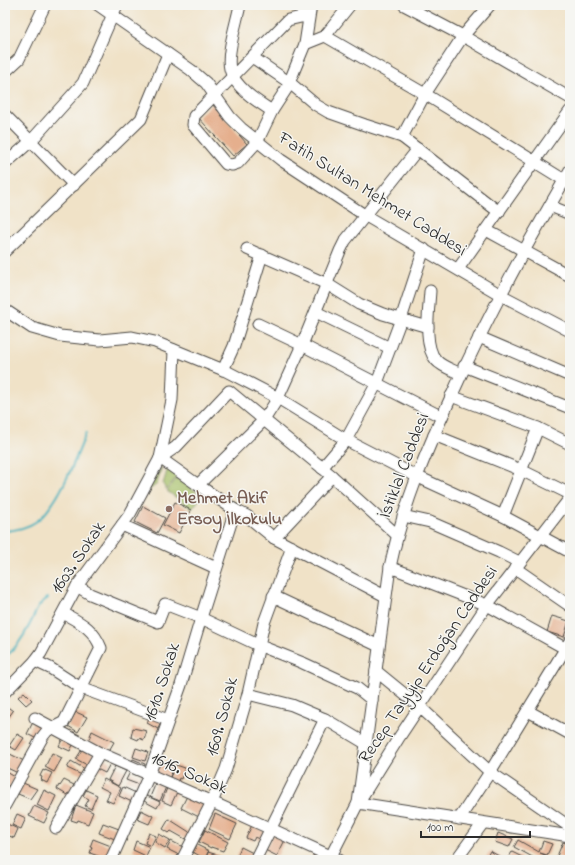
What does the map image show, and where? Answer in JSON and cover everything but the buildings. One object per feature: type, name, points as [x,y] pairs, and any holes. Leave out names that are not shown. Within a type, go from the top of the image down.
[{"type":"street","points":[[5,72],[19,59],[45,5]]},
{"type":"street","name":"Fatih Sultan Mehmet Caddesi","points":[[98,5],[115,10],[168,54],[191,70],[206,83],[230,118],[280,160],[366,216],[501,295],[570,331]]},
{"type":"street","points":[[240,5],[229,64],[233,76],[245,91],[272,111]]},
{"type":"street","points":[[308,17],[288,20],[196,113],[193,125],[224,162],[229,165],[238,163],[257,142],[272,111],[290,83],[305,44],[311,5]]},
{"type":"street","points":[[305,44],[325,36],[350,5]]},
{"type":"street","points":[[404,5],[463,36],[570,98]]},
{"type":"street","points":[[402,137],[425,94],[463,36],[490,5]]},
{"type":"street","points":[[5,164],[31,141],[83,83],[115,10]]},
{"type":"street","points":[[325,36],[425,94],[567,182]]},
{"type":"street","points":[[5,251],[141,119],[168,54]]},
{"type":"street","points":[[252,57],[290,83],[316,105],[328,112],[402,137],[499,212]]},
{"type":"street","points":[[458,270],[570,111]]},
{"type":"street","points":[[5,115],[74,185]]},
{"type":"street","points":[[198,485],[264,420],[278,398],[302,345],[345,241],[418,149]]},
{"type":"street","name":"İstiklal Caddesi","points":[[358,803],[365,742],[390,567],[397,534],[416,476],[479,337],[524,251],[550,206],[567,182],[570,170]]},
{"type":"street","points":[[550,206],[570,214]]},
{"type":"street","points":[[486,230],[570,276]]},
{"type":"street","points":[[247,249],[327,284],[359,304],[428,327]]},
{"type":"street","points":[[322,468],[346,440],[377,383],[401,319],[424,249]]},
{"type":"street","points":[[223,370],[234,346],[262,255]]},
{"type":"street","points":[[430,291],[428,327],[430,347],[434,357],[440,363],[570,408]]},
{"type":"street","points":[[316,312],[390,348]]},
{"type":"street","points":[[6,313],[32,328],[60,336],[100,340],[132,337],[155,342],[223,370],[278,398],[346,440],[416,476],[503,516],[570,552]]},
{"type":"street","points":[[258,324],[442,417]]},
{"type":"street","points":[[479,337],[570,376]]},
{"type":"street","points":[[160,458],[172,400],[174,350]]},
{"type":"street","points":[[160,458],[176,447],[229,391],[332,476],[397,534]]},
{"type":"street","points":[[451,396],[538,428],[570,444]]},
{"type":"street","points":[[503,516],[538,428]]},
{"type":"street","points":[[434,435],[521,470],[570,494]]},
{"type":"street","points":[[160,458],[235,510],[247,516],[274,538],[385,596]]},
{"type":"street","name":"1603. Sokak","points":[[5,692],[35,661],[50,638],[77,586],[135,505],[160,458]]},
{"type":"street","points":[[274,538],[332,476]]},
{"type":"street","name":"Recep Tayyip Erdoğan Caddesi","points":[[333,859],[358,803],[419,706],[487,605],[570,498]]},
{"type":"street","name":"1610. Sokak","points":[[111,860],[149,776],[188,662],[235,510]]},
{"type":"street","points":[[403,516],[430,522],[499,552],[570,606]]},
{"type":"street","points":[[122,525],[216,568]]},
{"type":"street","name":"1609. Sokak","points":[[182,860],[212,802],[226,769],[248,694],[264,623],[292,547]]},
{"type":"street","points":[[390,567],[487,605],[568,647],[459,819]]},
{"type":"street","points":[[77,586],[90,594],[158,622],[165,604],[201,618],[258,646],[303,663],[357,688],[372,700]]},
{"type":"street","points":[[274,596],[379,646]]},
{"type":"street","points":[[5,805],[47,731],[64,722],[101,648],[96,637],[88,627],[63,613]]},
{"type":"street","points":[[35,661],[50,668],[82,688],[168,720]]},
{"type":"street","points":[[376,671],[419,706],[490,772],[570,827]]},
{"type":"street","points":[[248,694],[292,705],[325,719],[365,742]]},
{"type":"street","points":[[528,711],[570,734]]},
{"type":"street","name":"1616. Sokak","points":[[35,718],[100,753],[149,776],[212,802],[333,859]]},
{"type":"street","points":[[255,860],[325,719]]},
{"type":"street","points":[[56,828],[100,753]]},
{"type":"street","points":[[358,803],[570,836]]},
{"type":"street","points":[[456,860],[483,823]]},
{"type":"green space","points":[[163,463],[157,484],[148,491]]},
{"type":"green space","points":[[168,467],[178,475],[166,490],[163,484]]},
{"type":"green space","points":[[177,478],[202,496],[192,509],[167,491]]},
{"type":"waterway","points":[[5,531],[26,527],[37,521],[53,504],[66,480],[86,433]]},
{"type":"waterway","points":[[5,657],[13,650],[28,629],[41,603],[48,598]]},
{"type":"place","name":"Mehmet Akif Ersoy İlkokulu","points":[[169,509]]}]
